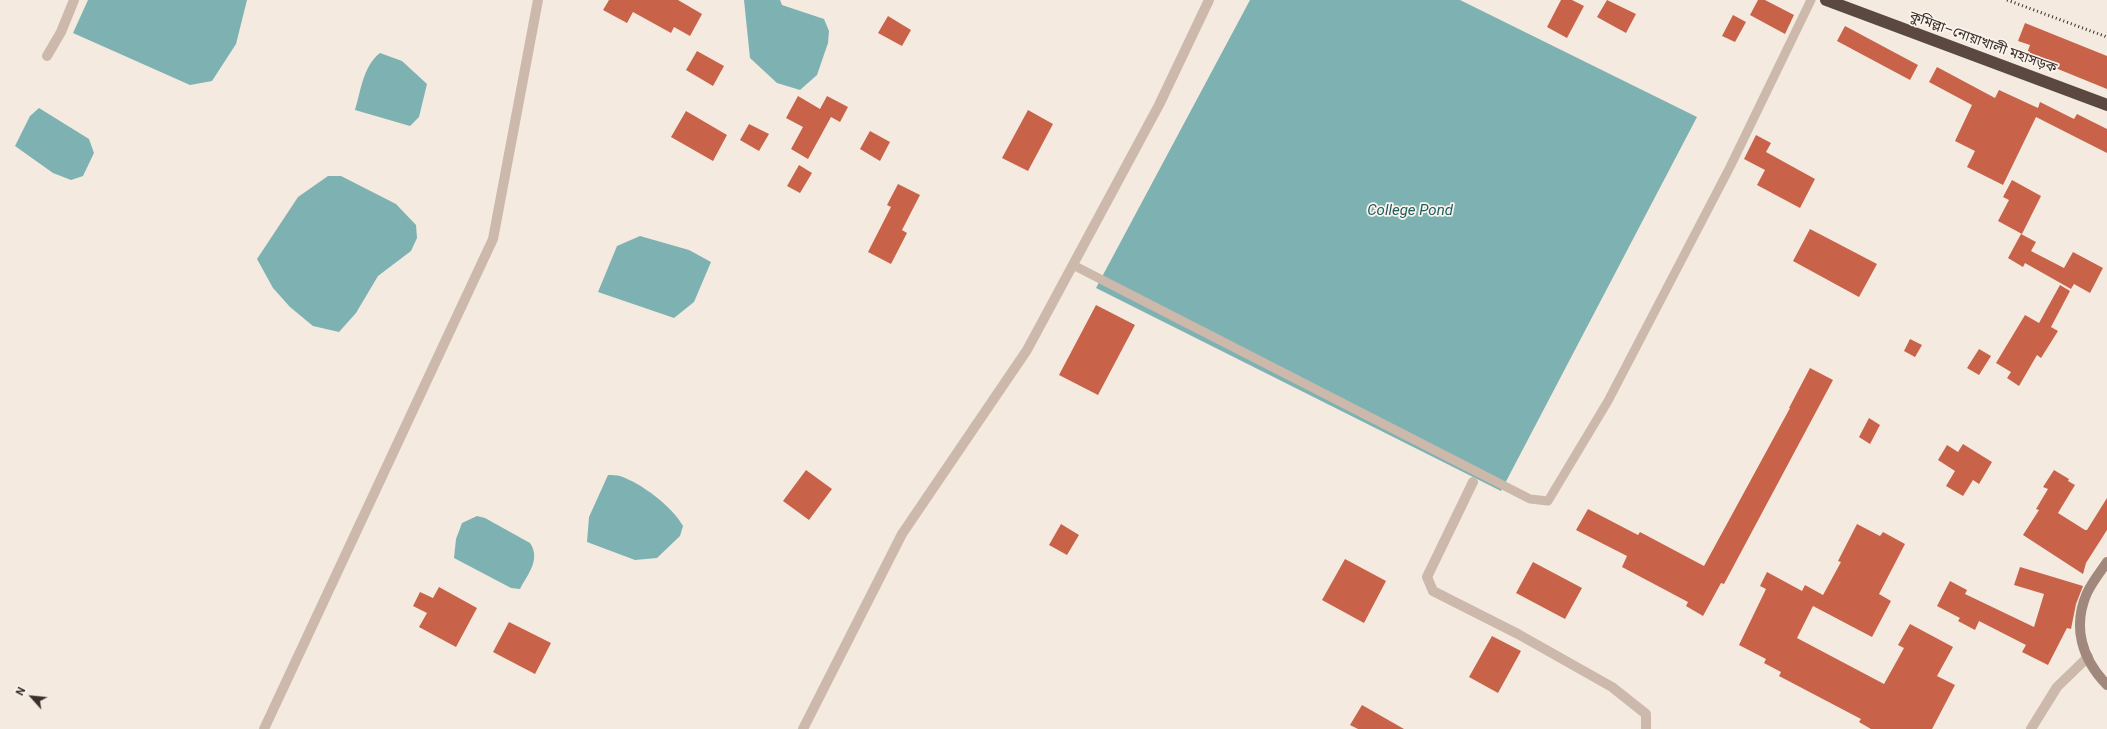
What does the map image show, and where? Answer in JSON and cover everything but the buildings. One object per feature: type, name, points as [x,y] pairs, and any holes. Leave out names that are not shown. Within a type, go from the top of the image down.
[{"type":"highway","name":"কুমিল্লা–নোয়াখালী মহাসড়ক","points":[[1826,0],[2107,105]]},
{"type":"main road","points":[[2107,562],[2087,592],[2079,620],[2082,645],[2096,673],[2107,685]]},
{"type":"street","points":[[47,56],[61,32],[74,0]]},
{"type":"street","points":[[264,729],[493,239],[538,0]]},
{"type":"street","points":[[803,729],[902,534],[1027,350],[1159,105],[1209,0]]},
{"type":"street","points":[[1473,482],[1428,577],[1433,591],[1518,634],[1612,687],[1646,714],[1646,729]]},
{"type":"street","points":[[2032,729],[2057,687],[2088,657]]},
{"type":"lane","points":[[1073,265],[1530,499],[1548,501],[1615,387],[1730,167],[1811,0]]},
{"type":"water","points":[[88,0],[247,0],[236,44],[212,81],[190,85],[73,33]]},
{"type":"water","points":[[744,0],[780,0],[782,5],[824,19],[829,31],[828,43],[817,75],[800,90],[777,83],[750,58]]},
{"type":"water","name":"College Pond","points":[[1250,0],[1460,0],[1697,117],[1501,491],[1096,288]]},
{"type":"water","points":[[380,53],[402,61],[427,84],[419,117],[410,126],[355,110],[366,72],[374,58]]},
{"type":"water","points":[[39,108],[89,139],[94,153],[83,176],[71,180],[53,173],[15,146],[30,116]]},
{"type":"water","points":[[328,176],[341,176],[396,204],[416,225],[417,238],[411,251],[378,276],[356,313],[339,332],[313,326],[290,307],[273,288],[257,259],[298,197]]},
{"type":"water","points":[[640,236],[689,250],[711,262],[694,302],[674,318],[598,292],[617,246]]},
{"type":"water","points":[[608,475],[616,475],[628,479],[656,496],[672,511],[683,526],[680,536],[657,558],[635,560],[587,542],[589,517]]},
{"type":"water","points":[[477,516],[485,518],[530,543],[533,549],[534,561],[530,572],[520,589],[511,588],[454,558],[456,539],[462,523]]},
{"type":"railway","points":[[2007,0],[2107,37]]}]
